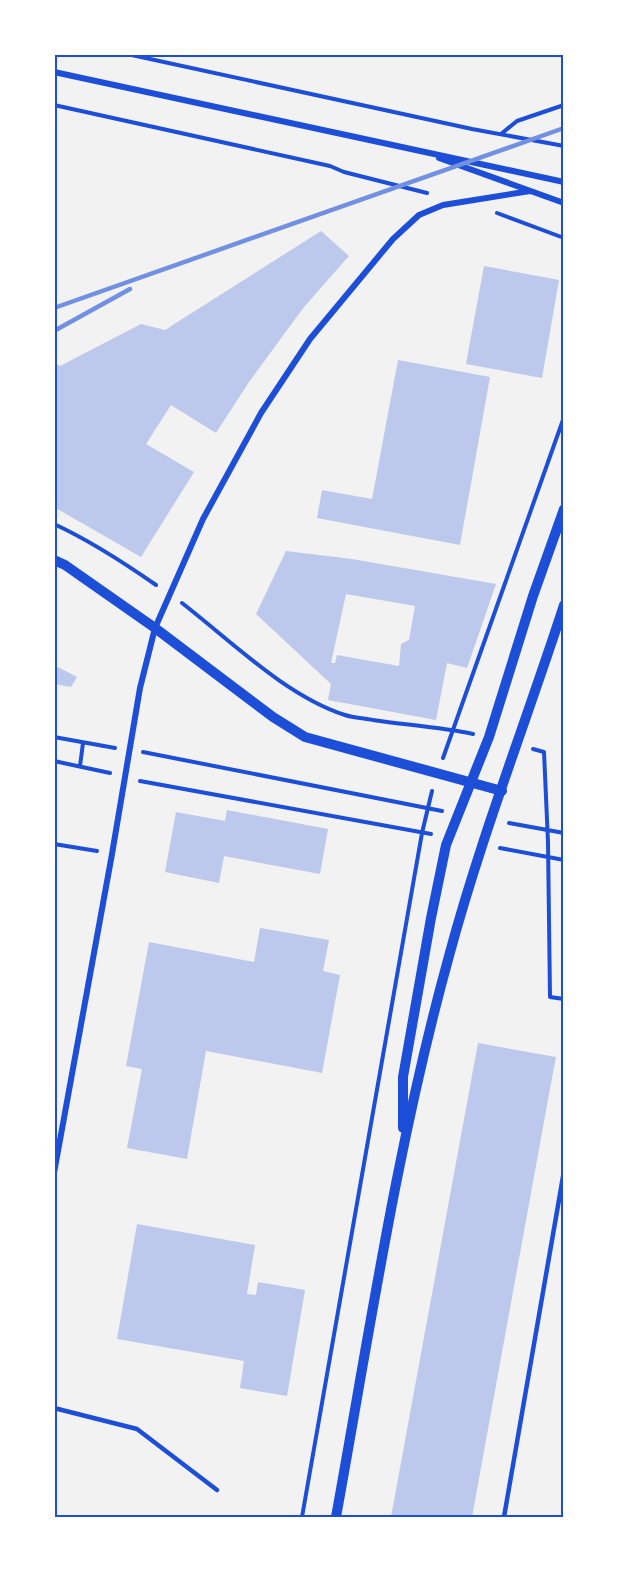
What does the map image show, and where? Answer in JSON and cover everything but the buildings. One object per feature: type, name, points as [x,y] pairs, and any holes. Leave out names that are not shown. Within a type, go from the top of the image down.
[{"type":"street","points":[[54,72],[564,182]]},
{"type":"street","points":[[422,151],[564,203]]},
{"type":"street","points":[[54,1173],[140,688],[155,628],[203,519],[261,413],[310,339],[393,239],[419,215],[444,205],[530,190]]},
{"type":"street","points":[[402,1149],[404,1077],[431,918],[448,837],[489,737],[533,596],[564,509]]},
{"type":"street","points":[[54,560],[65,565],[155,628],[273,717],[305,736],[502,791]]},
{"type":"street","points":[[336,1517],[402,1149],[449,955],[483,844],[564,605]]},
{"type":"lane","points":[[504,1517],[564,1171]]},
{"type":"lane","points":[[54,1408],[137,1429],[217,1490]]},
{"type":"path","points":[[127,54],[472,129],[564,146]]},
{"type":"path","points":[[54,105],[330,166],[344,172]]},
{"type":"path","points":[[501,134],[517,121],[564,105]]},
{"type":"path","points":[[54,524],[119,559],[171,595],[276,679],[315,703],[346,715],[408,725],[453,729]]},
{"type":"path","points":[[54,737],[458,814]]},
{"type":"path","points":[[80,766],[83,743]]},
{"type":"path","points":[[544,752],[550,997],[564,999]]},
{"type":"path","points":[[54,760],[124,778],[448,837]]},
{"type":"path","points":[[492,820],[564,833]]},
{"type":"path","points":[[54,844],[112,854]]},
{"type":"path","points":[[483,844],[564,860]]},
{"type":"railway","points":[[54,308],[564,128]]},
{"type":"railway","points":[[54,331],[130,289]]}]
